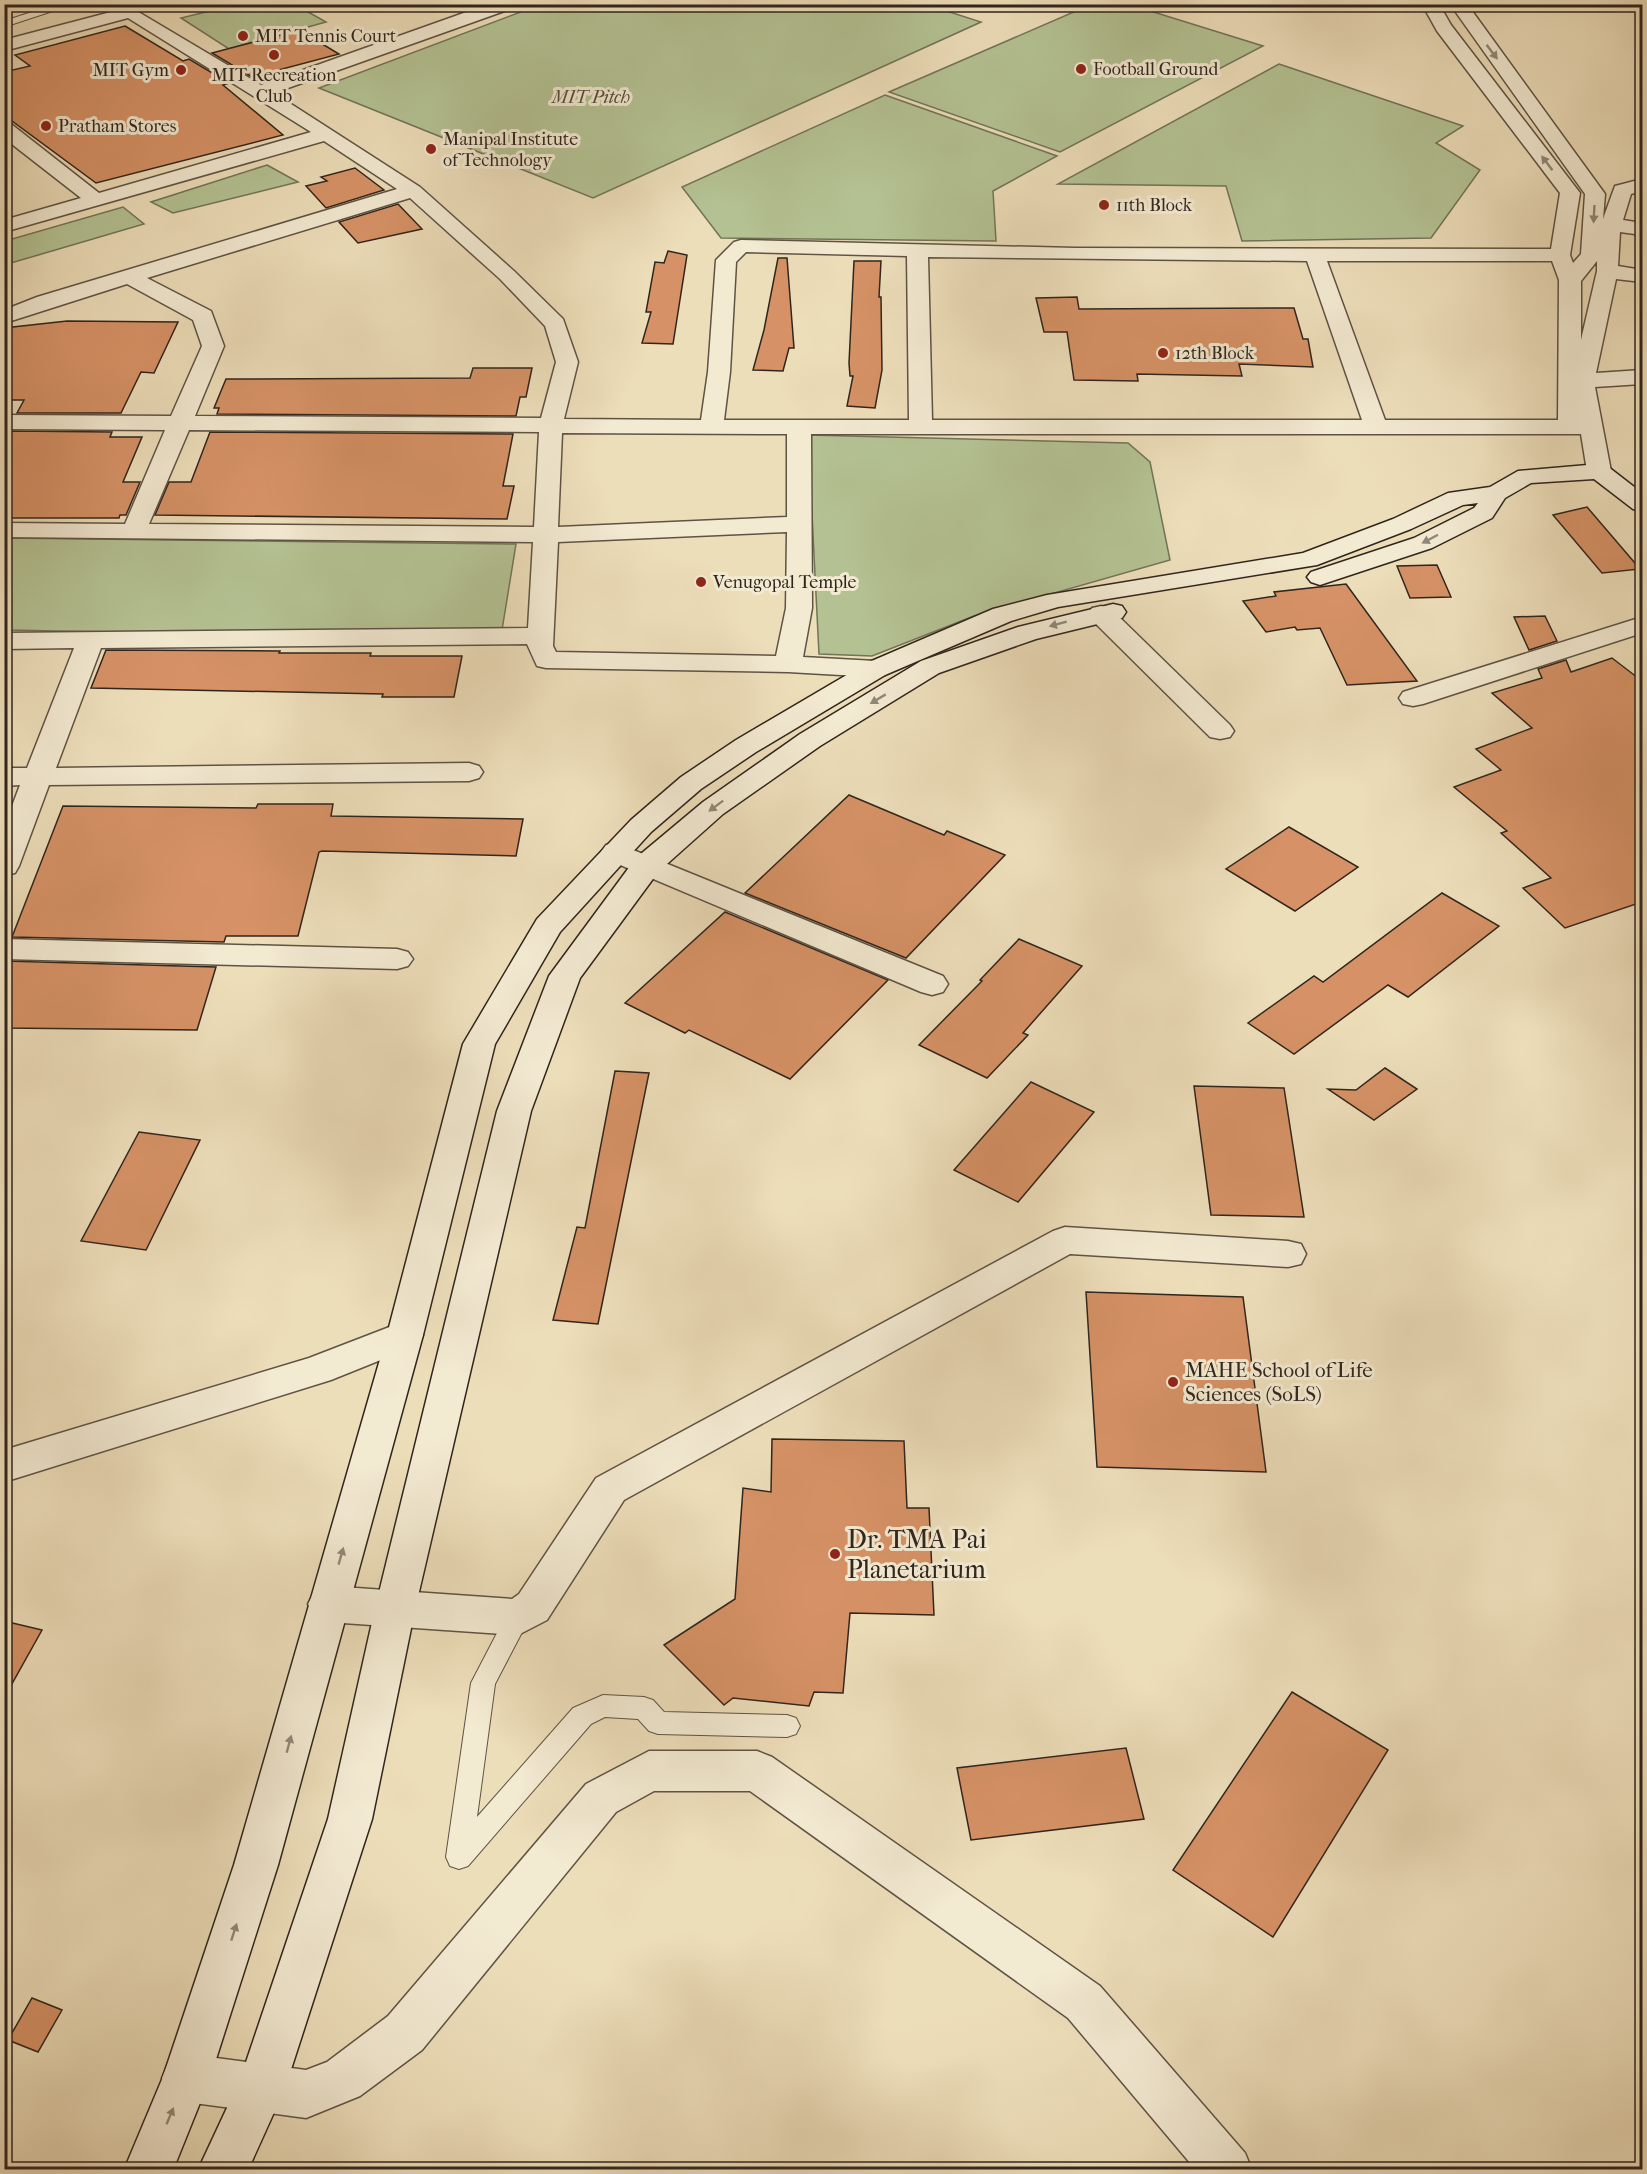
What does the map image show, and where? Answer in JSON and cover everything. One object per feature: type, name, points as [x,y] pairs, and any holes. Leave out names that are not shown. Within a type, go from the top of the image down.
[{"type":"street","points":[[259,92],[507,4]]},
{"type":"street","points":[[1430,4],[1443,27],[1570,193],[1560,255],[1570,280],[1581,427],[1599,471],[1642,504]]},
{"type":"street","points":[[1458,4],[1595,194],[1591,255],[1570,280]]},
{"type":"street","points":[[4,46],[130,12],[327,134],[413,191],[507,275],[555,324],[567,362],[551,425],[540,646],[546,660],[788,664],[876,669]]},
{"type":"street","points":[[4,128],[95,199]]},
{"type":"street","points":[[4,226],[327,134]]},
{"type":"street","points":[[1581,427],[1582,381],[1607,271],[1612,225],[1622,190],[1642,185]]},
{"type":"street","points":[[6,315],[413,191]]},
{"type":"street","points":[[1612,225],[1642,229]]},
{"type":"street","points":[[711,427],[719,372],[726,260],[741,246],[1075,254],[1560,255]]},
{"type":"street","points":[[917,249],[921,427]]},
{"type":"street","points":[[1315,255],[1376,426]]},
{"type":"street","points":[[1607,271],[1642,276]]},
{"type":"street","points":[[130,277],[203,316],[213,346],[134,531]]},
{"type":"street","points":[[1582,381],[1642,377]]},
{"type":"street","points":[[4,422],[711,427],[1581,427]]},
{"type":"street","points":[[788,664],[799,608],[799,427]]},
{"type":"street","points":[[148,2169],[186,2078],[256,1865],[405,1335],[479,1044],[548,926],[641,826],[692,783],[746,746],[876,669],[1002,615],[1056,600],[1308,560],[1402,524],[1457,498],[1496,493],[1526,476],[1599,471]]},
{"type":"street","points":[[222,2169],[261,2088],[350,1819],[395,1609],[514,1111],[565,976],[647,865],[713,808],[810,740],[930,668],[1027,633],[1101,614],[1326,576],[1423,543],[1483,513],[1496,493]]},
{"type":"street","points":[[4,530],[546,535],[800,524]]},
{"type":"street","points":[[1101,614],[1220,731]]},
{"type":"street","points":[[1413,698],[1642,625]]},
{"type":"street","points":[[4,641],[541,636]]},
{"type":"street","points":[[4,866],[90,640]]},
{"type":"street","points":[[4,777],[469,772]]},
{"type":"street","points":[[616,852],[932,984]]},
{"type":"street","points":[[4,949],[397,959]]},
{"type":"street","points":[[328,1604],[518,1617],[533,1607],[610,1489],[1065,1240],[1288,1254]]},
{"type":"street","points":[[4,1466],[318,1370],[405,1335]]},
{"type":"street","points":[[186,2078],[306,2094],[343,2079],[405,2033],[601,1798],[649,1771],[757,1771],[1084,2002],[1227,2169]]},
{"type":"lane","points":[[4,24],[69,4]]},
{"type":"lane","points":[[518,1617],[483,1683],[459,1857],[582,1716],[603,1706],[644,1708],[658,1723],[787,1726]]},
{"type":"green space","name":"MIT Tennis Court","points":[[294,4],[326,22],[229,49],[181,18],[234,5]]},
{"type":"green space","name":"MIT Pitch","points":[[925,4],[981,22],[593,198],[319,88],[539,5]]},
{"type":"green space","name":"Football Ground","points":[[1092,4],[1131,5],[1263,46],[1060,152],[889,92]]},
{"type":"green space","points":[[1279,64],[1463,126],[1436,143],[1480,170],[1431,238],[1242,241],[1226,186],[1058,184]]},
{"type":"green space","points":[[885,95],[1057,156],[993,191],[996,241],[721,238],[682,187]]},
{"type":"green space","points":[[267,165],[298,182],[173,213],[151,202]]},
{"type":"green space","points":[[123,207],[144,224],[11,263],[5,258],[5,241]]},
{"type":"green space","points":[[808,435],[1128,443],[1150,462],[1170,560],[974,616],[872,656],[819,654]]},
{"type":"green space","points":[[5,538],[516,544],[502,630],[171,633],[5,630]]},
{"type":"building","points":[[125,26],[183,61],[189,59],[229,83],[223,85],[283,135],[96,183],[4,115],[4,72],[30,66],[15,55]]},
{"type":"building","points":[[299,30],[339,54],[252,77],[212,53]]},
{"type":"building","points":[[355,168],[384,190],[326,208],[306,186],[327,181],[321,177]]},
{"type":"building","points":[[398,204],[422,229],[358,243],[339,222]]},
{"type":"building","points":[[668,251],[687,255],[673,344],[642,343],[651,312],[646,312],[655,262],[664,263]]},
{"type":"building","points":[[778,258],[787,258],[794,348],[789,348],[783,371],[753,370],[764,330]]},
{"type":"building","points":[[854,261],[881,261],[879,297],[881,297],[882,370],[875,408],[847,406],[853,376],[850,376],[849,363]]},
{"type":"building","name":"12th Block","points":[[1077,297],[1079,309],[1294,308],[1303,339],[1308,339],[1313,367],[1239,364],[1242,376],[1137,374],[1138,381],[1074,380],[1067,332],[1044,332],[1036,298]]},
{"type":"building","points":[[67,321],[178,322],[154,373],[141,372],[121,413],[17,413],[24,400],[4,400],[4,328]]},
{"type":"building","points":[[473,368],[532,368],[526,397],[520,397],[516,416],[217,414],[219,408],[214,408],[226,379],[470,378]]},
{"type":"building","points":[[8,431],[112,432],[110,437],[142,437],[123,482],[140,482],[126,515],[120,515],[119,518],[4,518],[4,438]]},
{"type":"building","points":[[210,432],[513,434],[503,486],[514,486],[507,519],[155,515],[169,482],[191,482]]},
{"type":"building","points":[[1587,507],[1640,569],[1602,573],[1553,515]]},
{"type":"building","points":[[1437,565],[1451,597],[1410,598],[1397,566]]},
{"type":"building","points":[[1346,584],[1417,681],[1347,685],[1320,628],[1297,630],[1295,627],[1266,632],[1243,601],[1276,596],[1274,592]]},
{"type":"building","points":[[1545,616],[1557,641],[1529,650],[1514,617]]},
{"type":"building","points":[[106,650],[280,651],[279,653],[371,653],[370,656],[462,656],[454,697],[382,697],[383,694],[91,688]]},
{"type":"building","points":[[1612,658],[1642,681],[1642,902],[1565,928],[1523,888],[1551,878],[1501,833],[1507,831],[1454,787],[1501,770],[1476,749],[1532,728],[1492,693],[1542,678],[1538,669],[1566,660],[1571,672]]},
{"type":"building","points":[[849,795],[944,835],[947,831],[1005,855],[906,958],[745,893]]},
{"type":"building","points":[[258,804],[333,804],[331,816],[523,819],[516,856],[319,852],[298,936],[226,936],[224,942],[12,937],[63,806],[256,808]]},
{"type":"building","points":[[1289,827],[1358,867],[1295,911],[1226,869]]},
{"type":"building","points":[[1442,893],[1499,926],[1408,997],[1388,985],[1294,1054],[1248,1023],[1314,976],[1323,982]]},
{"type":"building","points":[[725,912],[888,980],[790,1079],[689,1030],[685,1033],[625,1003]]},
{"type":"building","points":[[1019,939],[1082,966],[1023,1033],[1028,1035],[987,1078],[919,1045],[982,981],[980,980]]},
{"type":"building","points":[[4,961],[216,967],[197,1030],[4,1028]]},
{"type":"building","points":[[1385,1068],[1417,1089],[1374,1120],[1328,1089],[1356,1090]]},
{"type":"building","points":[[615,1071],[649,1073],[598,1324],[553,1320],[577,1227],[585,1228]]},
{"type":"building","points":[[1031,1082],[1094,1112],[1018,1202],[954,1170]]},
{"type":"building","points":[[1194,1086],[1284,1088],[1304,1217],[1211,1215]]},
{"type":"building","points":[[139,1132],[200,1140],[146,1250],[81,1241]]},
{"type":"building","name":"MAHE School of Life Sciences (SoLS)","points":[[1086,1292],[1243,1297],[1266,1472],[1097,1467]]},
{"type":"building","name":"Dr. TMA Pai Planetarium","points":[[772,1439],[904,1441],[907,1508],[929,1508],[934,1615],[850,1613],[843,1693],[814,1692],[809,1706],[733,1698],[724,1705],[664,1645],[735,1599],[743,1488],[771,1492]]},
{"type":"building","points":[[4,1621],[42,1630],[4,1698]]},
{"type":"building","points":[[1292,1692],[1388,1750],[1273,1937],[1173,1870]]},
{"type":"building","points":[[1126,1748],[1144,1819],[971,1840],[957,1768]]},
{"type":"building","points":[[32,1998],[62,2010],[38,2052],[8,2040]]},
{"type":"place","name":"MIT Tennis Court","points":[[243,36]]},
{"type":"place","name":"MIT Recreation Club","points":[[274,55]]},
{"type":"place","name":"Football Ground","points":[[1081,69]]},
{"type":"place","name":"MIT Gym","points":[[181,70]]},
{"type":"place","name":"Pratham Stores","points":[[46,126]]},
{"type":"place","name":"Manipal Institute of Technology","points":[[431,149]]},
{"type":"place","name":"11th Block","points":[[1104,205]]},
{"type":"place","name":"12th Block","points":[[1163,353]]},
{"type":"place","name":"Venugopal Temple","points":[[701,582]]},
{"type":"place","name":"MAHE School of Life Sciences (SoLS)","points":[[1173,1382]]},
{"type":"place","name":"Dr. TMA Pai Planetarium","points":[[835,1554]]}]
